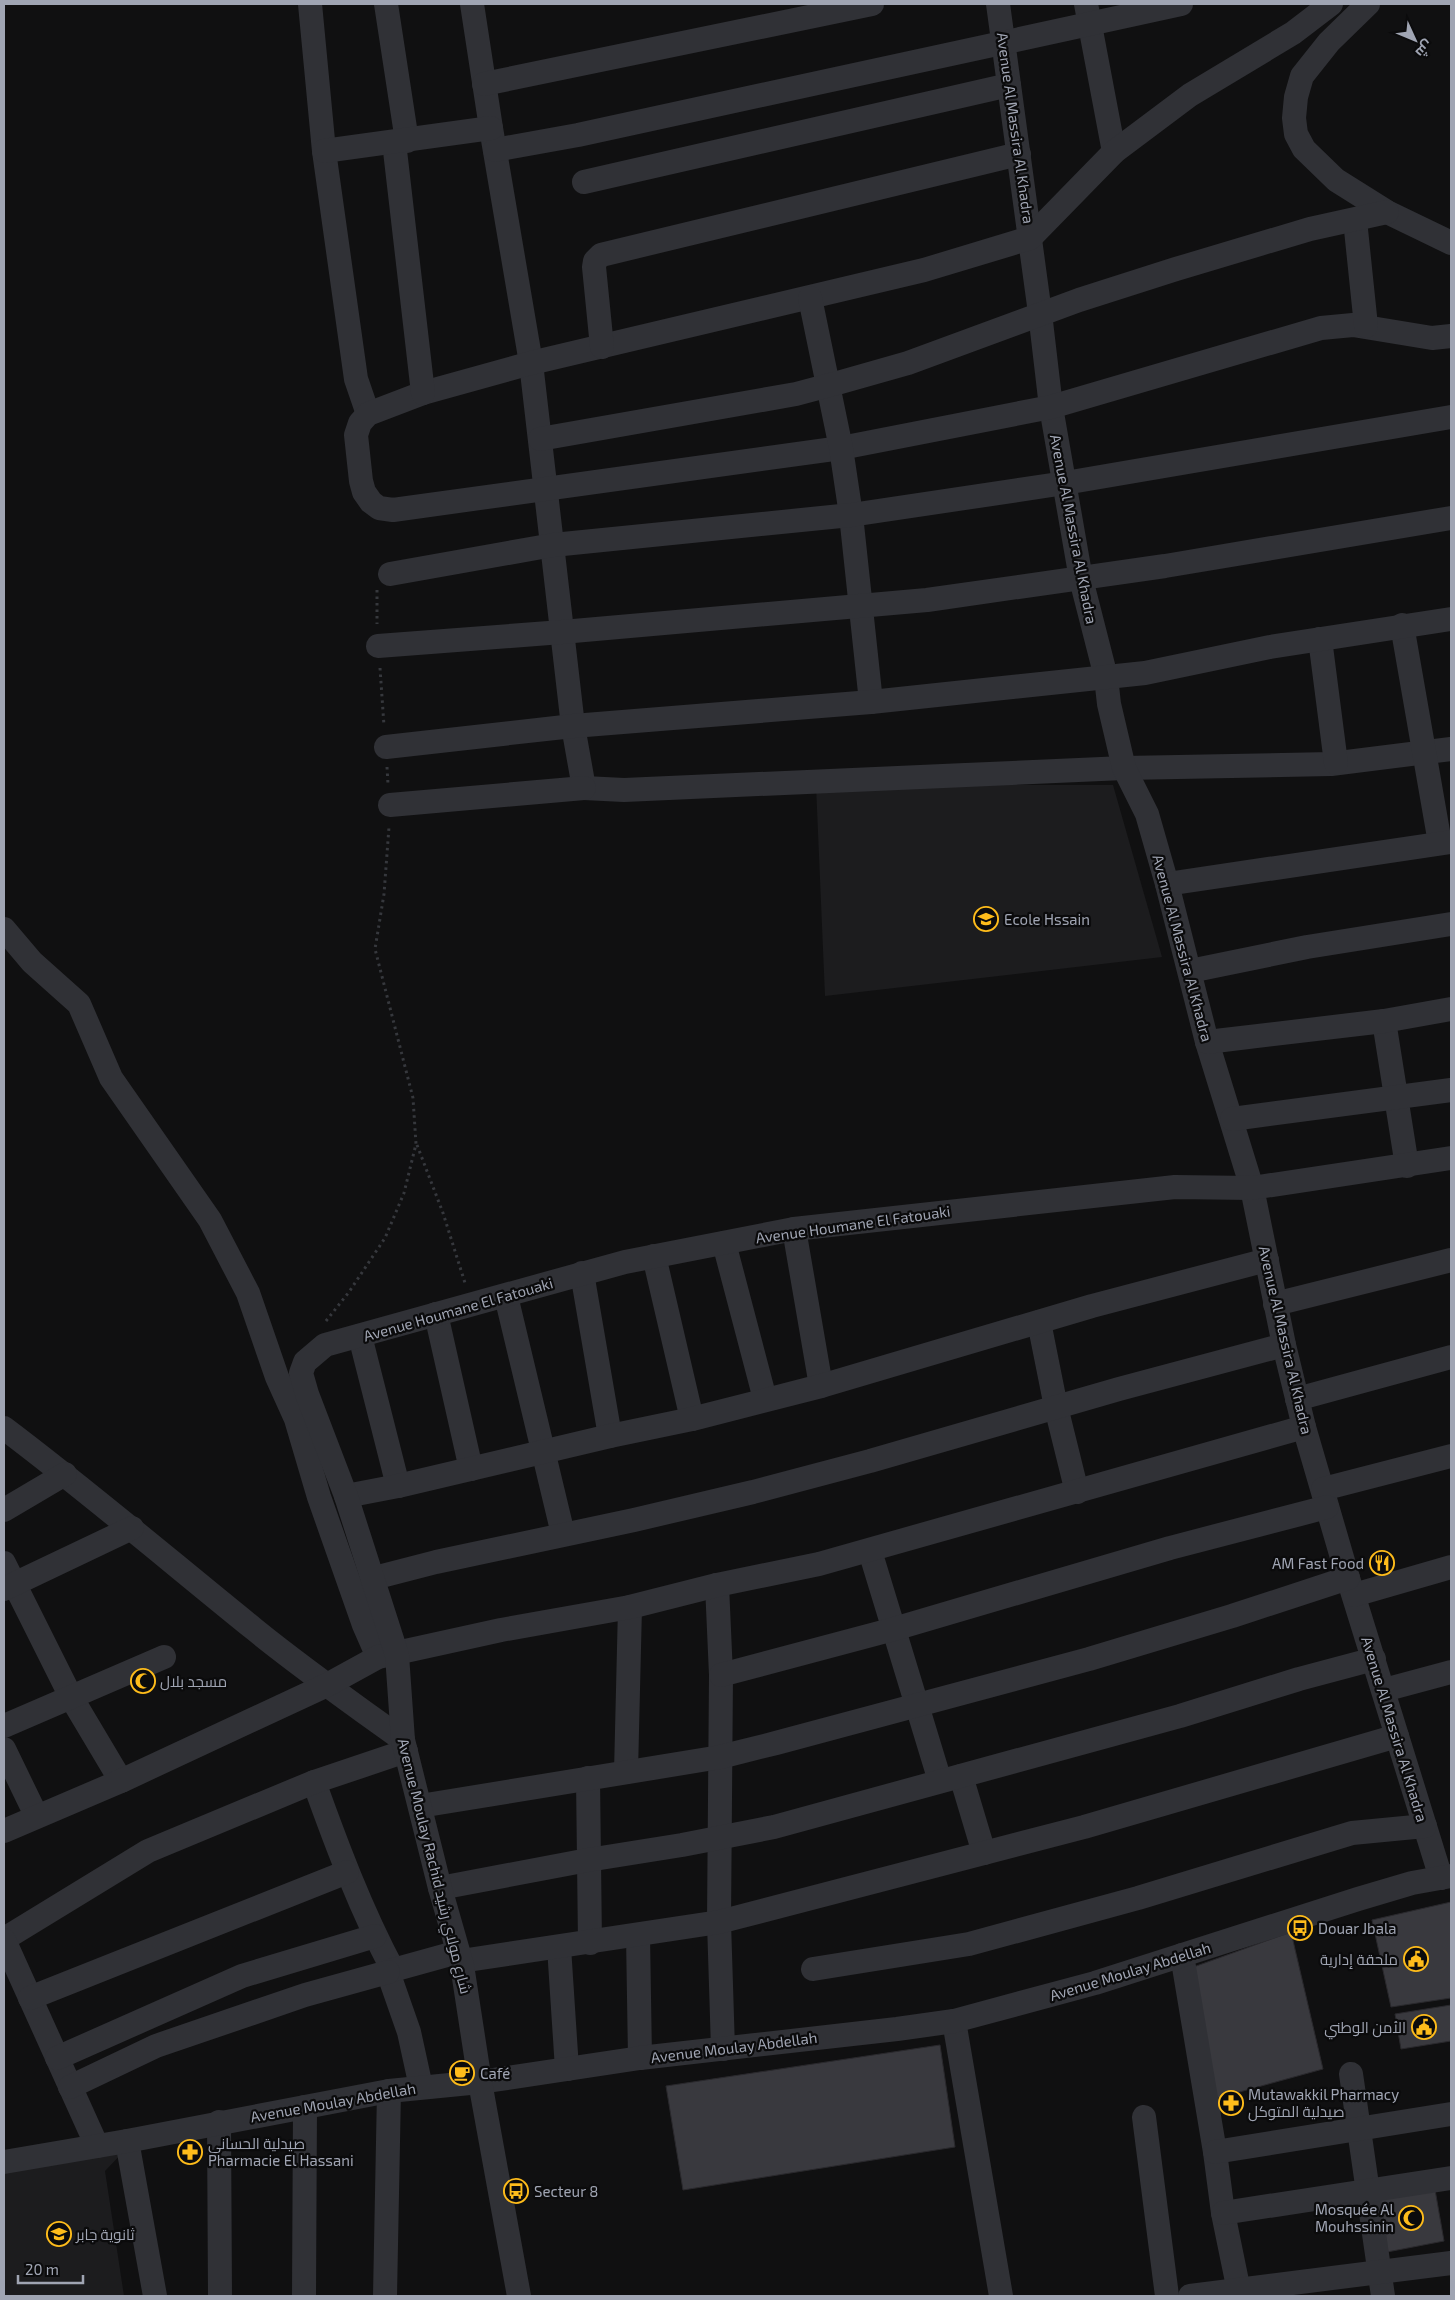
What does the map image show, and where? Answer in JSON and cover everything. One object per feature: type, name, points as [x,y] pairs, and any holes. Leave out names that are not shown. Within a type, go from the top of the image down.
[{"type":"street","points":[[310,4],[324,151],[356,379],[368,414]]},
{"type":"street","points":[[386,4],[401,141],[423,394]]},
{"type":"street","points":[[472,4],[531,363],[573,726],[584,788]]},
{"type":"street","points":[[484,84],[872,4]]},
{"type":"street","name":"Avenue Al Massira Al Khadra","points":[[998,4],[1020,154],[1051,407],[1081,579],[1106,677],[1109,704],[1124,768],[1147,814],[1168,884],[1207,1042],[1252,1188],[1284,1345],[1304,1427],[1425,1826],[1446,1877]]},
{"type":"street","points":[[324,151],[401,141],[578,135],[1004,42],[1088,14],[1182,4]]},
{"type":"street","points":[[1330,4],[1293,33],[1190,96],[1114,152],[1030,238],[924,270],[531,363],[423,394],[368,414],[357,428],[357,448],[364,492],[371,502],[379,508],[393,510],[841,448],[1051,407],[1321,328],[1353,325],[1432,338],[1451,336]]},
{"type":"street","points":[[1368,4],[1334,36],[1302,76],[1296,97],[1294,118],[1296,134],[1304,149],[1336,180],[1387,212],[1451,244]]},
{"type":"street","points":[[1088,14],[1114,152]]},
{"type":"street","points":[[584,182],[1009,85]]},
{"type":"street","points":[[602,347],[594,267],[597,258],[600,256],[1020,154]]},
{"type":"street","points":[[540,439],[765,400],[830,385],[908,363],[1040,313],[1269,240],[1387,212]]},
{"type":"street","points":[[1354,220],[1366,326]]},
{"type":"street","points":[[810,298],[830,385],[841,448],[851,515],[859,605],[871,702]]},
{"type":"street","points":[[390,574],[553,545],[851,515],[1065,483],[1451,416]]},
{"type":"street","points":[[378,646],[936,599],[1081,579],[1451,518]]},
{"type":"street","points":[[386,747],[573,726],[871,702],[1106,677],[1145,672],[1402,625],[1451,619]]},
{"type":"street","points":[[1168,884],[1446,842],[1425,753],[1402,625]]},
{"type":"street","points":[[1320,639],[1336,764]]},
{"type":"street","points":[[390,805],[584,788],[624,790],[1124,768],[1336,764],[1451,749]]},
{"type":"street","points":[[1190,971],[1306,947],[1451,924]]},
{"type":"street","points":[[4,929],[32,962],[79,1004],[111,1078],[210,1220],[248,1293],[277,1377],[296,1419],[319,1497],[387,1656]]},
{"type":"street","points":[[1207,1042],[1384,1021],[1451,1010]]},
{"type":"street","points":[[1384,1021],[1407,1166]]},
{"type":"street","points":[[1232,1119],[1451,1090]]},
{"type":"street","name":"Avenue Houmane El Fatouaki","points":[[316,1351],[325,1345],[506,1296],[582,1273],[654,1256],[794,1229],[1175,1187],[1252,1188],[1451,1158]]},
{"type":"street","points":[[794,1229],[821,1386]]},
{"type":"street","points":[[724,1243],[765,1399]]},
{"type":"street","points":[[654,1256],[692,1418]]},
{"type":"street","points":[[346,1496],[398,1486],[692,1418],[821,1386],[1039,1322],[1267,1260]]},
{"type":"street","points":[[1276,1304],[1451,1260]]},
{"type":"street","points":[[582,1273],[610,1436]]},
{"type":"street","points":[[506,1296],[563,1534]]},
{"type":"street","points":[[436,1314],[471,1469]]},
{"type":"street","points":[[1039,1322],[1056,1408],[1077,1492]]},
{"type":"street","points":[[360,1336],[398,1486]]},
{"type":"street","points":[[374,1578],[753,1492],[1284,1345]]},
{"type":"street","name":"Avenue Moulay Rachid شارع مولاي رشيد","points":[[316,1351],[302,1368],[307,1394],[346,1496],[374,1578],[404,1745],[440,1888],[460,1957],[480,2082],[519,2296]]},
{"type":"street","points":[[1297,1399],[1451,1357]]},
{"type":"street","points":[[4,1831],[121,1781],[387,1656],[501,1630],[630,1606],[717,1585],[819,1564],[1304,1427]]},
{"type":"street","points":[[4,1428],[65,1474],[255,1630],[404,1745]]},
{"type":"street","points":[[721,1675],[894,1629],[1170,1548],[1451,1456]]},
{"type":"street","points":[[4,1510],[65,1474]]},
{"type":"street","points":[[9,1587],[132,1528]]},
{"type":"street","points":[[870,1551],[918,1706],[984,1853]]},
{"type":"street","points":[[4,1563],[9,1587],[121,1781]]},
{"type":"street","points":[[420,1806],[720,1757],[918,1706],[1351,1587],[1451,1567]]},
{"type":"street","points":[[717,1585],[721,1675],[719,1922],[723,2049]]},
{"type":"street","points":[[626,1772],[630,1606]]},
{"type":"street","points":[[4,1726],[164,1657]]},
{"type":"street","points":[[440,1888],[719,1838],[841,1810],[1180,1716],[1299,1679],[1374,1659]]},
{"type":"street","points":[[1384,1690],[1451,1672]]},
{"type":"street","points":[[70,2087],[156,2046],[305,1995],[391,1971],[460,1957],[559,1947],[719,1922],[1102,1822],[1397,1736]]},
{"type":"street","points":[[97,2146],[4,1939],[148,1851],[404,1745]]},
{"type":"street","points":[[4,1749],[36,1816]]},
{"type":"street","points":[[588,1778],[590,1942]]},
{"type":"street","points":[[314,1782],[347,1872],[391,1971],[409,2032],[421,2087]]},
{"type":"street","points":[[813,1970],[969,1944],[1138,1898],[1352,1833],[1425,1826]]},
{"type":"street","points":[[30,1998],[347,1872]]},
{"type":"street","name":"Avenue Moulay Abdellah","points":[[4,2162],[127,2141],[389,2091],[480,2082],[640,2058],[954,2021],[1095,1983],[1412,1883],[1446,1877]]},
{"type":"street","points":[[638,1935],[640,2058]]},
{"type":"street","points":[[57,2058],[242,1976],[375,1936]]},
{"type":"street","points":[[559,1947],[567,2069]]},
{"type":"street","points":[[1182,1955],[1215,2152],[1223,2213],[1239,2293]]},
{"type":"street","points":[[954,2021],[1001,2296]]},
{"type":"street","points":[[1351,2074],[1383,2296]]},
{"type":"street","points":[[385,2296],[389,2091]]},
{"type":"street","points":[[304,2296],[305,2107]]},
{"type":"street","points":[[1215,2152],[1451,2114]]},
{"type":"street","points":[[1144,2117],[1167,2296]]},
{"type":"street","points":[[219,2122],[220,2296]]},
{"type":"street","points":[[127,2141],[155,2296]]},
{"type":"street","points":[[1223,2213],[1451,2178]]},
{"type":"street","points":[[1190,2296],[1239,2293],[1451,2263]]},
{"type":"path","points":[[316,1351],[320,1329],[349,1292],[385,1238],[404,1193],[416,1144],[413,1098],[375,949],[384,894],[390,805],[378,646],[376,586],[382,578],[390,574]]},
{"type":"path","points":[[416,1144],[443,1213],[472,1305]]},
{"type":"shaded area","name":"Ecole Hssain","points":[[816,785],[1113,785],[1162,957],[825,996]]},
{"type":"shaded area","name":"ثانوية جابر","points":[[125,2150],[105,2171],[124,2296],[4,2296],[4,2170]]},
{"type":"building","name":"ملحقة إدارية","points":[[1451,1902],[1451,1998],[1391,2007],[1372,1920]]},
{"type":"building","points":[[1291,1932],[1323,2069],[1214,2099],[1188,1969]]},
{"type":"building","name":"الأمن الوطني","points":[[1451,2005],[1451,2041],[1401,2049],[1395,2014]]},
{"type":"building","points":[[940,2045],[955,2147],[683,2190],[666,2086]]},
{"type":"building","name":"Mosquée Al Mouhssinin","points":[[1434,2184],[1444,2241],[1387,2252],[1377,2194]]},
{"type":"place","name":"Ecole Hssain","points":[[986,919]]},
{"type":"place","name":"AM Fast Food","points":[[1382,1563]]},
{"type":"place","name":"مسجد بلال","points":[[143,1681]]},
{"type":"place","name":"Douar Jbala","points":[[1300,1928]]},
{"type":"place","name":"ملحقة إدارية","points":[[1416,1959]]},
{"type":"place","name":"الأمن الوطني","points":[[1424,2027]]},
{"type":"place","name":"Café","points":[[462,2073]]},
{"type":"place","name":"Mutawakkil Pharmacy صيدلية المتوكل","points":[[1231,2103]]},
{"type":"place","name":"صيدلية الحساني Pharmacie El Hassani","points":[[190,2152]]},
{"type":"place","name":"Secteur 8","points":[[516,2191]]},
{"type":"place","name":"Mosquée Al Mouhssinin","points":[[1411,2218]]},
{"type":"place","name":"ثانوية جابر","points":[[59,2234]]}]
